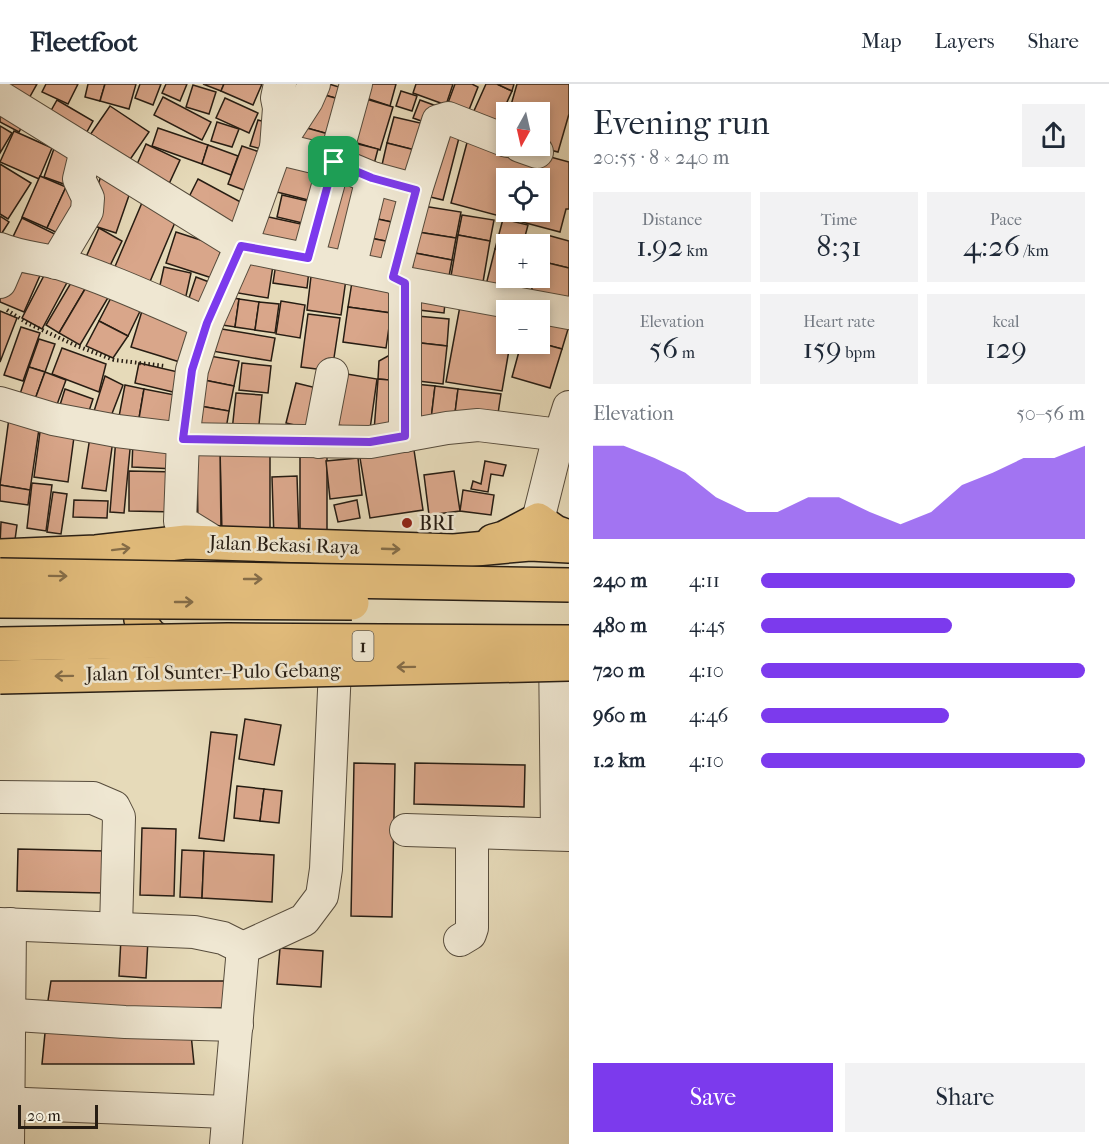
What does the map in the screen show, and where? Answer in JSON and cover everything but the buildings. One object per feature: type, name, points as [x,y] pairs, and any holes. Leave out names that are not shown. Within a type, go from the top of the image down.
[{"type":"highway","points":[[454,551],[504,538],[538,520],[555,532],[569,537]]},
{"type":"highway","points":[[171,648],[150,636],[144,628],[141,620],[142,596],[150,582],[200,542]]},
{"type":"highway","name":"Jalan Bekasi Raya","points":[[0,556],[96,552],[200,542],[454,551],[530,544],[569,546]]},
{"type":"highway","points":[[0,575],[569,585]]},
{"type":"highway","points":[[0,600],[569,603]]},
{"type":"highway","points":[[0,644],[228,640],[566,649]]},
{"type":"highway","name":"1","points":[[0,652],[336,646],[566,649]]},
{"type":"highway","name":"Jalan Tol Sunter–Pulo Gebang","points":[[0,677],[566,649]]},
{"type":"street","points":[[276,148],[279,108],[277,98],[280,84]]},
{"type":"street","points":[[200,542],[180,521],[183,439],[192,370],[207,323],[241,246],[276,148],[307,100],[314,84]]},
{"type":"street","points":[[308,258],[356,84]]},
{"type":"street","points":[[0,97],[241,246],[569,313]]},
{"type":"street","points":[[405,436],[399,280],[416,190],[438,121],[448,118],[496,137]]},
{"type":"street","points":[[276,148],[334,162],[372,178],[416,190]]},
{"type":"street","points":[[56,263],[87,211],[88,198],[79,178],[86,150]]},
{"type":"street","points":[[350,268],[372,178]]},
{"type":"street","points":[[4,261],[56,263],[139,294],[207,323]]},
{"type":"street","points":[[319,442],[332,374]]},
{"type":"street","points":[[0,407],[117,431],[183,439],[370,442],[478,425],[564,421],[538,520]]},
{"type":"street","points":[[243,948],[304,920],[322,896],[326,869],[336,646]]},
{"type":"street","points":[[406,830],[563,834],[566,649]]},
{"type":"street","points":[[0,797],[93,798],[114,807],[119,817],[116,928]]},
{"type":"street","points":[[460,940],[470,934],[472,928],[472,832]]},
{"type":"street","points":[[8,1144],[4,1103],[5,924],[116,928],[211,935],[243,948]]},
{"type":"street","points":[[226,1144],[243,948]]},
{"type":"street","points":[[5,1014],[126,1022],[237,1025]]},
{"type":"street","points":[[4,1103],[227,1112]]},
{"type":"path","points":[[0,306],[27,323],[114,360],[136,361],[192,370]]},
{"type":"place","name":"BRI","points":[[407,523]]},
{"type":"route","points":[[334,162],[372,178],[416,190],[393,277],[405,283],[405,436],[370,442],[183,439],[192,370],[207,323],[241,246],[308,258],[334,162]]}]
